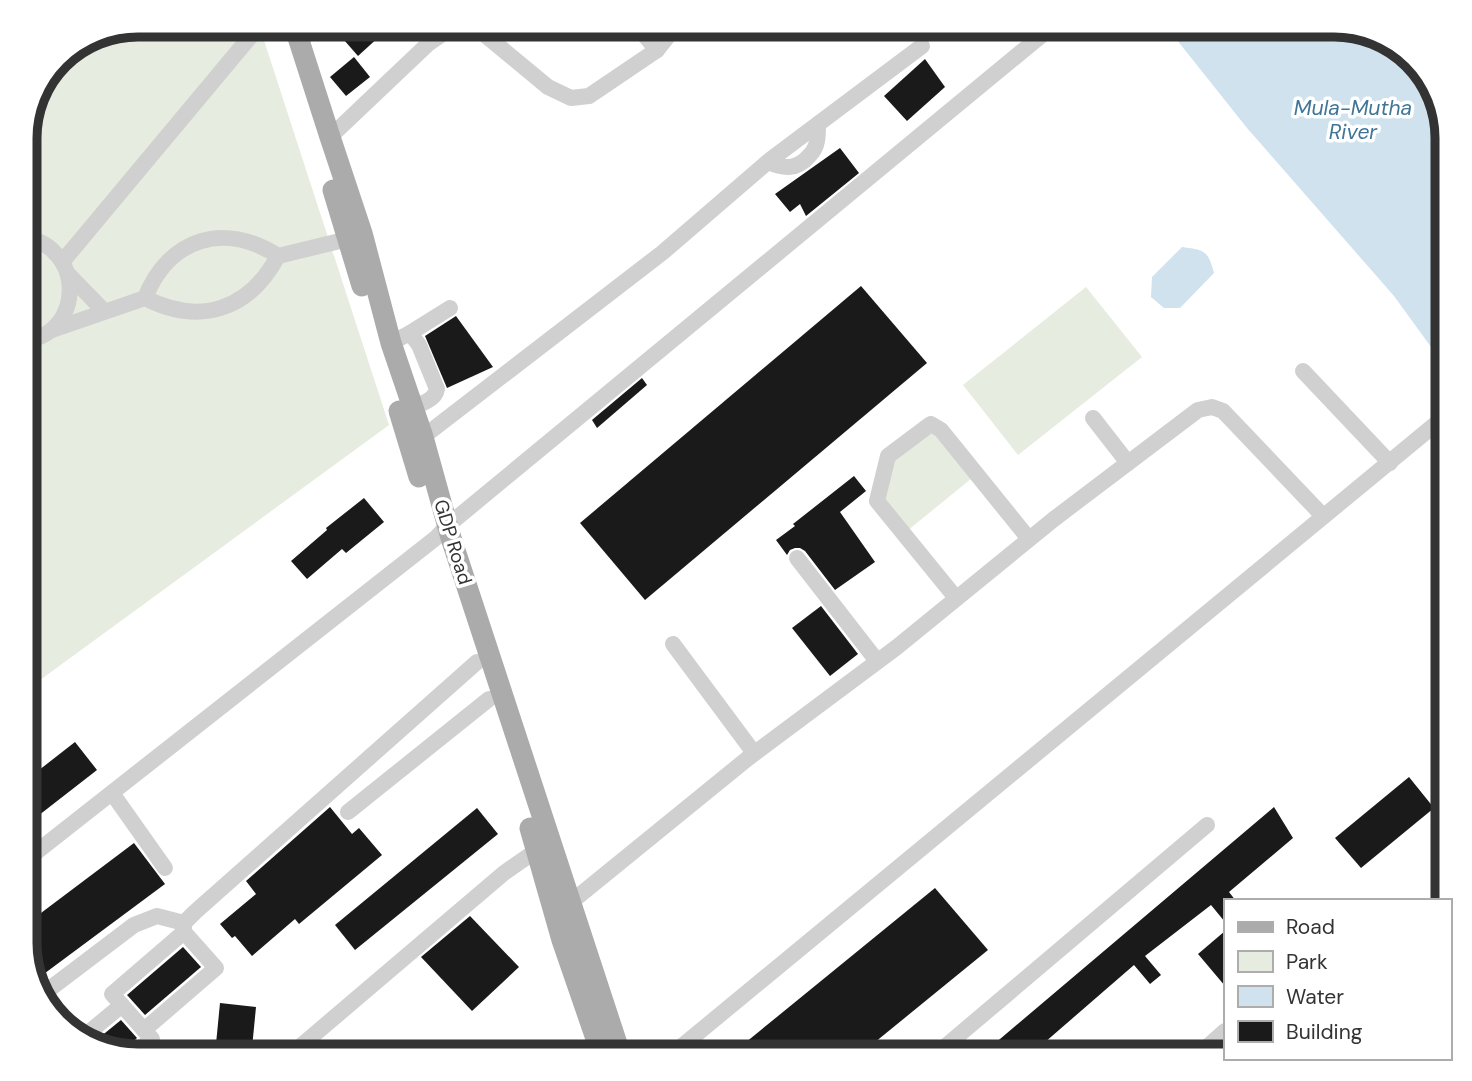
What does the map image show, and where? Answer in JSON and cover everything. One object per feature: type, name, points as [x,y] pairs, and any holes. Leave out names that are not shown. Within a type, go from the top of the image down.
[{"type":"main road","points":[[285,37],[355,236],[442,532],[453,591],[537,850],[562,940],[598,1044]]},
{"type":"main road","name":"GDP Road","points":[[298,37],[330,138],[355,236],[400,338],[412,408],[423,437],[442,532],[617,1044]]},
{"type":"street","points":[[66,268],[250,37]]},
{"type":"street","points":[[330,138],[438,37]]},
{"type":"street","points":[[488,37],[548,87],[571,98],[589,96],[657,50],[667,37]]},
{"type":"street","points":[[646,37],[657,50]]},
{"type":"street","points":[[37,852],[442,532],[1038,37]]},
{"type":"street","points":[[423,437],[662,253],[768,162],[922,46]]},
{"type":"street","points":[[145,298],[156,276],[172,257],[200,241],[216,238],[241,239],[264,247],[278,256],[355,236]]},
{"type":"street","points":[[37,240],[53,250],[104,311]]},
{"type":"street","points":[[37,339],[52,330],[145,298],[178,310],[204,311],[230,305],[259,285],[278,256]]},
{"type":"street","points":[[52,330],[68,305],[71,290],[66,268]]},
{"type":"street","points":[[400,338],[450,308]]},
{"type":"street","points":[[400,338],[419,345],[438,389],[433,398],[412,408]]},
{"type":"street","points":[[1303,371],[1390,463]]},
{"type":"street","points":[[569,903],[754,753],[877,661],[1029,539],[1198,410],[1212,407],[1223,411],[1323,516]]},
{"type":"street","points":[[1093,418],[1128,463]]},
{"type":"street","points":[[956,598],[877,501],[888,456],[928,426],[934,425],[941,430],[1029,539]]},
{"type":"street","points":[[685,1044],[1435,425]]},
{"type":"street","points":[[797,558],[877,661]]},
{"type":"street","points":[[673,644],[754,753]]},
{"type":"street","points":[[146,1044],[152,1039],[112,994],[477,662]]},
{"type":"street","points":[[348,812],[489,699]]},
{"type":"street","points":[[112,793],[165,869]]},
{"type":"street","points":[[948,1044],[1207,825]]},
{"type":"street","points":[[303,1044],[504,873],[537,850]]},
{"type":"street","points":[[48,990],[134,925],[157,916],[184,927],[216,968],[144,1030]]},
{"type":"street","points":[[89,1032],[122,1005]]},
{"type":"street","points":[[1210,1044],[1224,1032]]},
{"type":"green space","points":[[263,37],[389,425],[37,682],[37,131],[44,99],[66,66],[99,44],[118,39]]},
{"type":"green space","points":[[1086,287],[1142,357],[1018,455],[963,385]]},
{"type":"green space","points":[[930,426],[972,478],[907,531],[883,501],[890,459]]},
{"type":"water","name":"Mula-Mutha River","points":[[1175,37],[1348,38],[1385,50],[1410,71],[1430,105],[1435,138],[1435,352],[1394,296],[1247,128]]},
{"type":"water","points":[[1182,247],[1204,252],[1214,273],[1180,308],[1164,308],[1151,297],[1152,277]]},
{"type":"building","points":[[341,37],[379,37],[358,56]]},
{"type":"building","points":[[354,57],[370,77],[346,96],[330,77]]},
{"type":"building","points":[[925,59],[945,87],[907,121],[884,96]]},
{"type":"building","points":[[840,148],[859,173],[806,216],[800,204],[790,212],[775,194]]},
{"type":"building","points":[[861,286],[927,363],[645,600],[580,523]]},
{"type":"building","points":[[456,316],[493,367],[447,388],[425,336]]},
{"type":"building","points":[[642,378],[647,385],[597,428],[592,420]]},
{"type":"building","points":[[854,476],[866,491],[840,512],[875,562],[835,590],[805,551],[795,548],[787,555],[776,540]]},
{"type":"building","points":[[364,498],[384,522],[346,553],[342,549],[307,579],[291,561],[327,530],[326,528]]},
{"type":"building","points":[[821,606],[858,654],[830,676],[792,628]]},
{"type":"building","points":[[75,742],[97,770],[37,817],[37,772]]},
{"type":"building","points":[[1409,777],[1434,808],[1361,868],[1335,838]]},
{"type":"building","points":[[330,807],[352,834],[359,828],[382,855],[299,924],[295,919],[252,956],[235,936],[232,938],[220,924],[256,894],[246,881]]},
{"type":"building","points":[[1274,807],[1293,838],[1229,892],[1234,899],[1224,899],[1224,921],[1211,905],[1145,956],[1161,975],[1150,984],[1134,965],[1043,1044],[994,1044]]},
{"type":"building","points":[[477,808],[498,834],[355,950],[335,925]]},
{"type":"building","points":[[134,843],[165,884],[42,975],[37,950],[37,916]]},
{"type":"building","points":[[935,888],[988,950],[873,1044],[744,1044]]},
{"type":"building","points":[[470,916],[519,967],[472,1011],[421,957]]},
{"type":"building","points":[[1224,932],[1224,985],[1198,954]]},
{"type":"building","points":[[183,947],[201,967],[145,1015],[127,995]]},
{"type":"building","points":[[220,1003],[256,1007],[252,1044],[216,1044]]},
{"type":"building","points":[[121,1020],[137,1038],[131,1043],[100,1037]]}]
